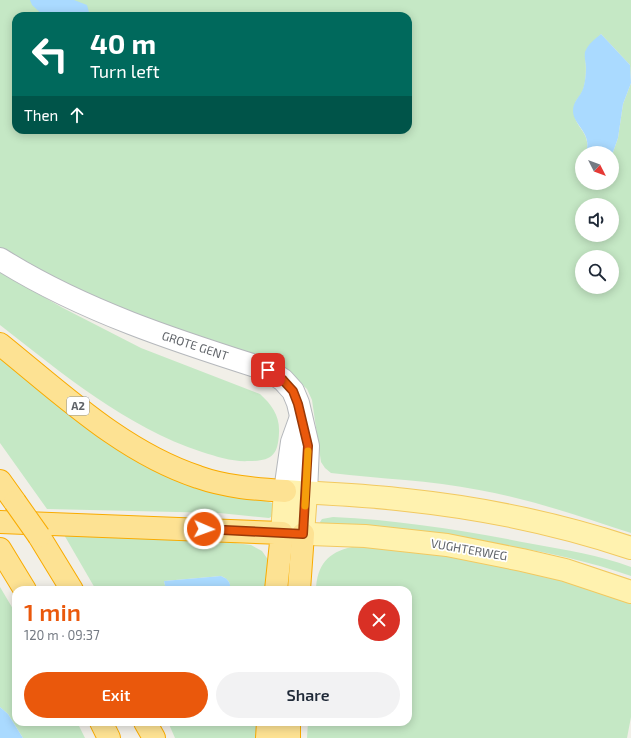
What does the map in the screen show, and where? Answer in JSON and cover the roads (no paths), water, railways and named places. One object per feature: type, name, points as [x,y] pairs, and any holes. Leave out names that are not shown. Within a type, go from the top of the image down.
[{"type":"highway","name":"A2","points":[[0,344],[95,419],[159,462],[212,482],[257,489],[284,491]]},
{"type":"highway","points":[[0,481],[39,536],[70,586]]},
{"type":"highway","points":[[0,522],[292,534]]},
{"type":"highway","points":[[277,586],[292,534]]},
{"type":"highway","points":[[292,534],[298,586]]},
{"type":"highway","points":[[0,549],[23,586]]},
{"type":"highway","points":[[103,726],[109,738]]},
{"type":"highway","points":[[147,726],[154,738]]},
{"type":"highway","points":[[268,726],[268,738]]},
{"type":"highway","points":[[289,726],[289,738]]},
{"type":"main road","points":[[292,534],[284,491],[370,496],[444,504],[523,519],[631,548]]},
{"type":"main road","points":[[292,534],[306,493]]},
{"type":"main road","name":"VUGHTERWEG","points":[[292,534],[364,536],[447,545],[565,570],[631,592]]},
{"type":"street","name":"GROTE GENT","points":[[0,259],[22,273],[94,309],[156,334],[268,370],[283,380],[293,391],[298,404],[308,446],[306,493]]},
{"type":"street","points":[[284,491],[292,442],[301,417]]},
{"type":"water","points":[[30,0],[74,0],[87,5],[89,12],[40,12],[32,5]]},
{"type":"water","points":[[601,34],[630,65],[631,83],[623,104],[618,138],[615,146],[587,146],[585,135],[576,121],[573,111],[574,104],[583,89],[586,70],[585,52],[594,40]]},
{"type":"water","points":[[221,576],[226,578],[230,586],[165,586],[164,581]]},
{"type":"water","points":[[0,707],[8,714],[12,720],[12,726],[16,726],[23,738],[0,738]]}]
